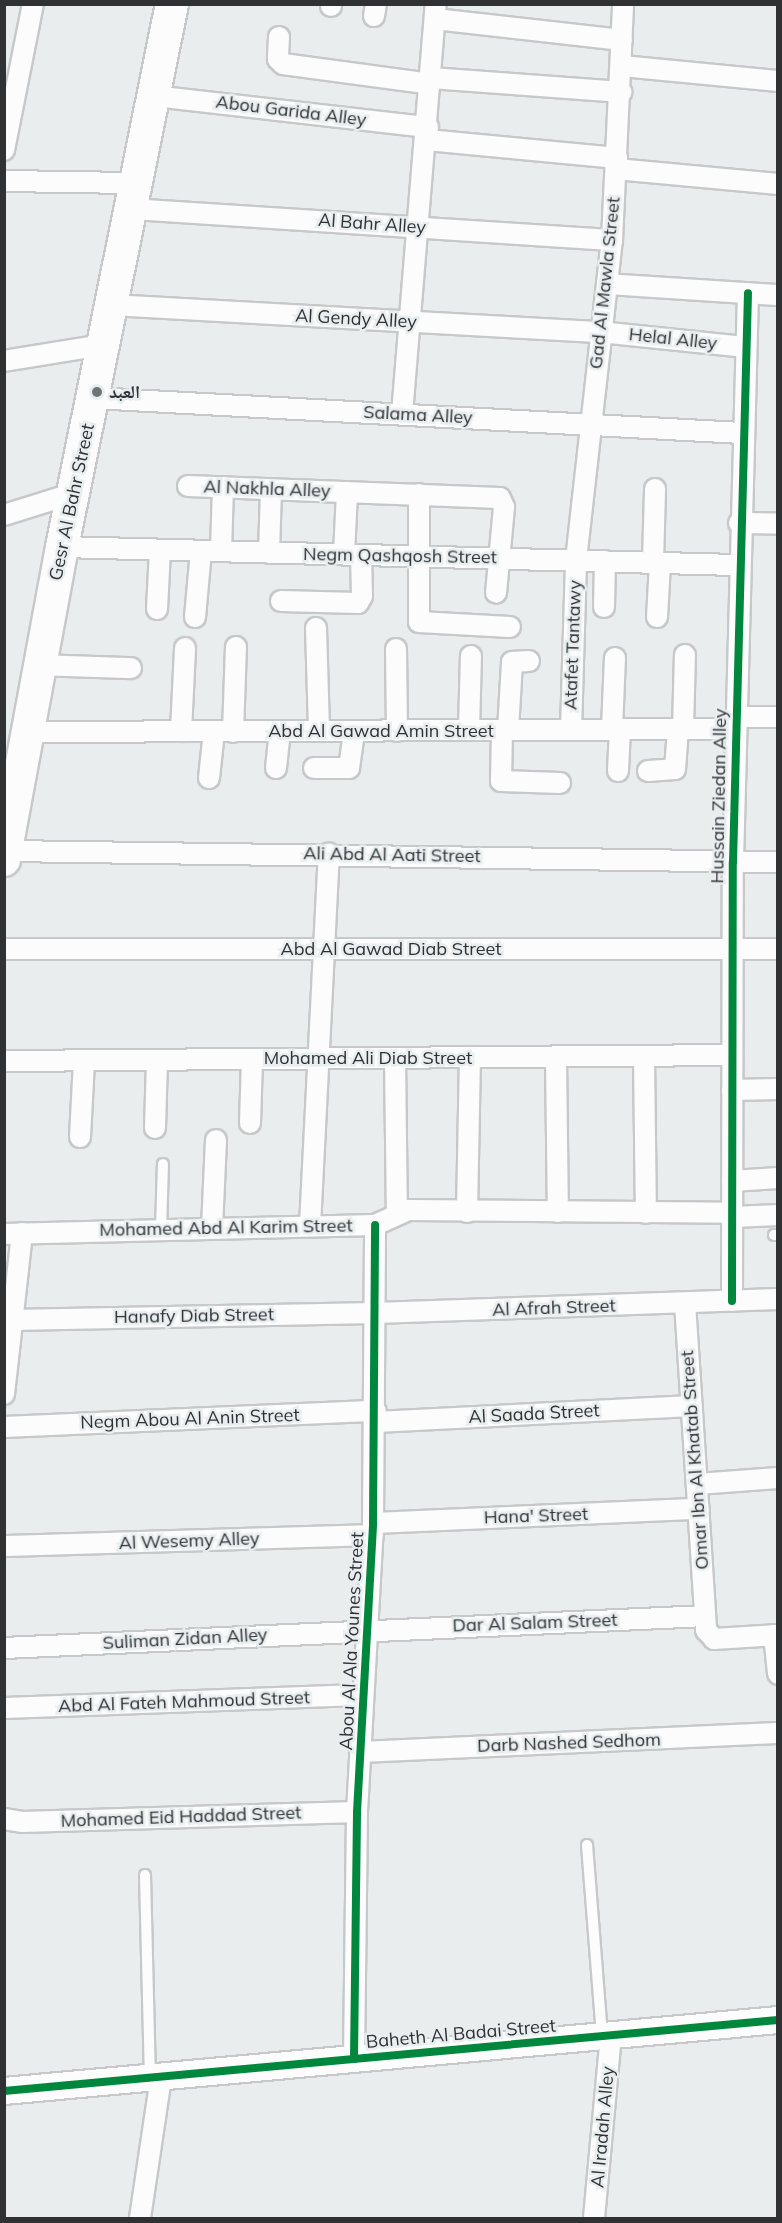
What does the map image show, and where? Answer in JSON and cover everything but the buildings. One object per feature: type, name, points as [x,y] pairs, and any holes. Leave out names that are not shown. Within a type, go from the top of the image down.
[{"type":"main road","name":"Gesr Al Bahr Street","points":[[5,855],[18,749],[39,665],[172,4]]},
{"type":"street","points":[[4,150],[33,4]]},
{"type":"street","name":"Gad Al Mawla Street","points":[[576,560],[589,424],[612,240],[621,92],[623,4]]},
{"type":"street","points":[[402,414],[416,227],[427,134],[436,12],[622,40]]},
{"type":"street","points":[[279,37],[278,59],[283,64],[431,81],[621,92]]},
{"type":"street","points":[[622,66],[777,81]]},
{"type":"street","name":"Abou Garida Alley","points":[[154,96],[427,134],[617,164],[777,184]]},
{"type":"street","name":"Al Bahr Alley","points":[[4,181],[416,227],[612,240]]},
{"type":"street","points":[[607,284],[777,295]]},
{"type":"street","name":"Hussain Ziedan Alley","points":[[732,1301],[735,723],[739,523],[748,293]]},
{"type":"street","name":"Al Gendy Alley","points":[[112,305],[600,332]]},
{"type":"street","name":"Helal Alley","points":[[600,332],[746,347]]},
{"type":"street","points":[[4,361],[103,345]]},
{"type":"street","name":"Salama Alley","points":[[93,398],[742,433]]},
{"type":"street","name":"Al Nakhla Alley","points":[[188,486],[496,497],[504,507],[499,558]]},
{"type":"street","points":[[221,551],[224,487]]},
{"type":"street","points":[[270,553],[272,489]]},
{"type":"street","points":[[655,489],[657,617]]},
{"type":"street","name":"Al Nakhla Alley","points":[[281,601],[358,603],[362,596],[352,555],[347,492]]},
{"type":"street","points":[[4,515],[74,493]]},
{"type":"street","points":[[419,494],[418,620],[422,625],[510,627]]},
{"type":"street","points":[[739,523],[777,524]]},
{"type":"street","name":"Negm Qashqosh Street","points":[[62,548],[738,564]]},
{"type":"street","points":[[157,609],[160,550]]},
{"type":"street","points":[[195,617],[201,551]]},
{"type":"street","points":[[496,594],[499,558]]},
{"type":"street","name":"Atafet Tantawy","points":[[571,730],[576,560]]},
{"type":"street","points":[[604,607],[605,561]]},
{"type":"street","points":[[316,628],[320,731]]},
{"type":"street","points":[[209,778],[223,731],[236,647]]},
{"type":"street","points":[[181,731],[185,648]]},
{"type":"street","points":[[396,649],[397,730]]},
{"type":"street","points":[[648,771],[675,769],[681,729],[685,655]]},
{"type":"street","points":[[469,730],[471,656]]},
{"type":"street","points":[[615,658],[618,771]]},
{"type":"street","points":[[529,661],[512,662],[501,781],[560,783]]},
{"type":"street","points":[[39,665],[132,668]]},
{"type":"street","name":"Abd Al Gawad Amin Street","points":[[18,749],[181,731],[681,729],[777,717]]},
{"type":"street","points":[[276,768],[280,731]]},
{"type":"street","points":[[314,768],[350,768],[354,731]]},
{"type":"street","points":[[310,1226],[329,853]]},
{"type":"street","name":"Ali Abd Al Aati Street","points":[[5,855],[329,853],[777,862]]},
{"type":"street","name":"Abd Al Gawad Diab Street","points":[[4,950],[777,949]]},
{"type":"street","name":"Mohamed Ali Diab Street","points":[[4,1061],[732,1055]]},
{"type":"street","points":[[644,1056],[646,1213]]},
{"type":"street","points":[[467,1212],[470,1057]]},
{"type":"street","points":[[556,1057],[558,1212]]},
{"type":"street","points":[[395,1058],[397,1214]]},
{"type":"street","points":[[250,1123],[252,1059]]},
{"type":"street","points":[[80,1137],[84,1060]]},
{"type":"street","points":[[155,1128],[156,1060]]},
{"type":"street","points":[[732,1090],[777,1089]]},
{"type":"street","points":[[212,1228],[216,1140]]},
{"type":"street","points":[[732,1180],[777,1178]]},
{"type":"street","name":"Mohamed Abd Al Karim Street","points":[[13,1233],[375,1225],[409,1210],[777,1215]]},
{"type":"street","name":"Abou Al Ala Younes Street","points":[[354,2059],[357,1812],[365,1630],[373,1529],[376,1417],[375,1225]]},
{"type":"street","points":[[4,1394],[12,1320],[13,1233]]},
{"type":"street","name":"Al Afrah Street","points":[[375,1313],[777,1299]]},
{"type":"street","name":"Omar Ibn Al Khatab Street","points":[[685,1303],[705,1616]]},
{"type":"street","name":"Hanafy Diab Street","points":[[12,1320],[375,1313]]},
{"type":"street","name":"Al Saada Street","points":[[376,1417],[692,1406]]},
{"type":"street","name":"Negm Abou Al Anin Street","points":[[4,1427],[376,1417]]},
{"type":"street","points":[[697,1484],[777,1478]]},
{"type":"street","name":"Hana' Street","points":[[373,1529],[699,1509]]},
{"type":"street","name":"Al Wesemy Alley","points":[[4,1546],[373,1529]]},
{"type":"street","points":[[705,1616],[707,1634],[714,1639],[776,1635],[777,1674]]},
{"type":"street","name":"Dar Al Salam Street","points":[[365,1630],[705,1616]]},
{"type":"street","name":"Suliman Zidan Alley","points":[[4,1648],[365,1630]]},
{"type":"street","name":"Abd Al Fateh Mahmoud Street","points":[[4,1708],[363,1695]]},
{"type":"street","name":"Darb Nashed Sedhom","points":[[360,1752],[777,1733]]},
{"type":"street","name":"Mohamed Eid Haddad Street","points":[[4,1819],[22,1822],[357,1812]]},
{"type":"street","name":"Baheth Al Badai Street","points":[[4,2091],[777,2020]]},
{"type":"street","name":"Al Iradah Alley","points":[[594,2218],[607,2036]]},
{"type":"street","points":[[140,2218],[156,2078]]},
{"type":"lane","points":[[161,1230],[163,1164]]},
{"type":"lane","points":[[587,1845],[607,2036]]},
{"type":"lane","points":[[145,1875],[156,2078]]},
{"type":"cycle path","points":[[732,1301],[733,862],[748,293]]},
{"type":"cycle path","points":[[354,2059],[357,1812],[373,1523],[375,1225]]},
{"type":"cycle path","points":[[4,2091],[778,2020]]},
{"type":"place","name":"العبد","points":[[97,392]]}]
